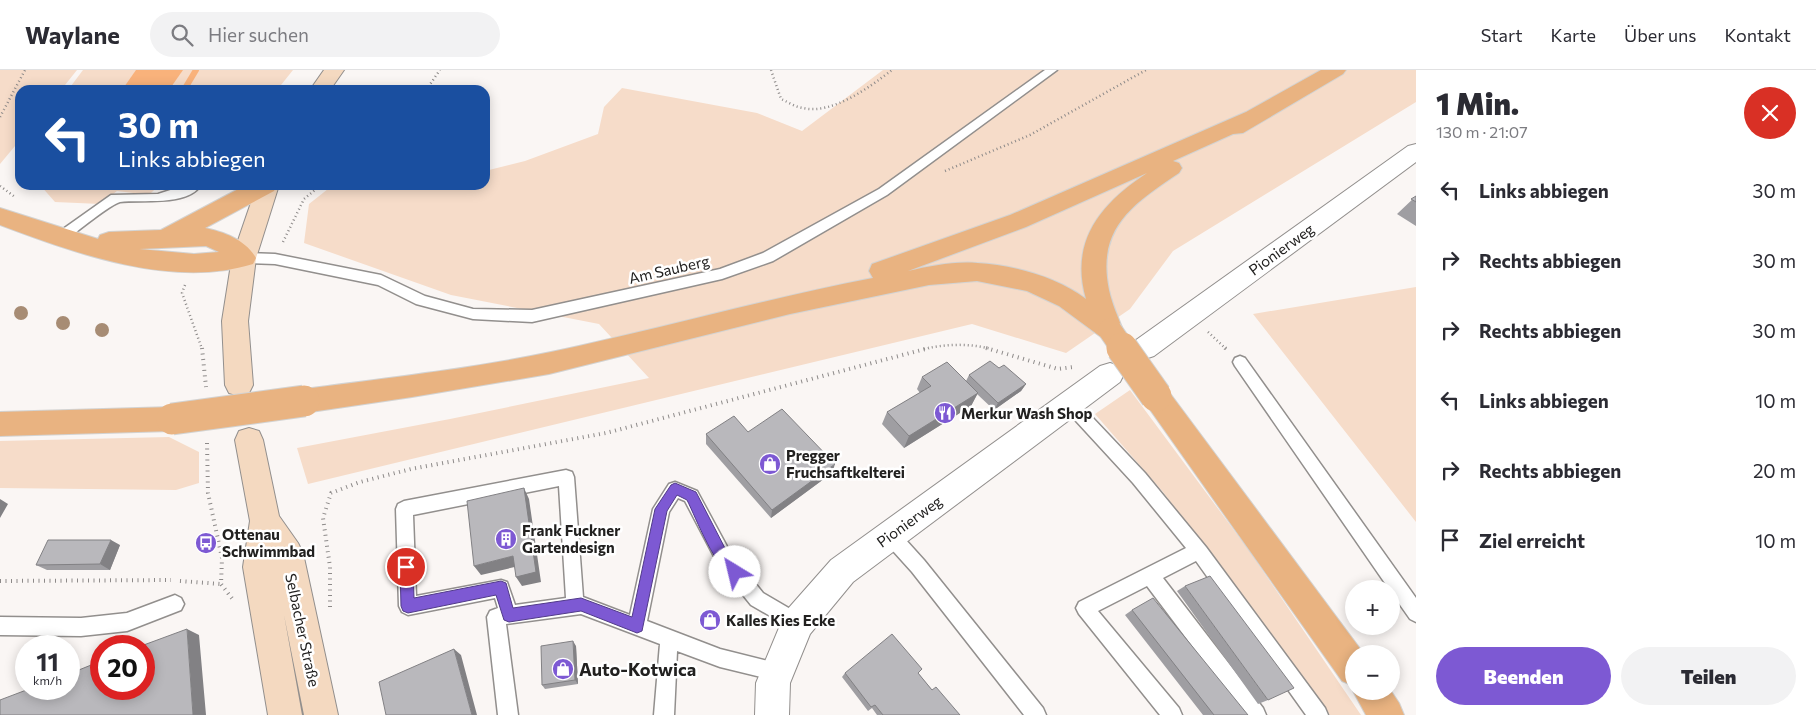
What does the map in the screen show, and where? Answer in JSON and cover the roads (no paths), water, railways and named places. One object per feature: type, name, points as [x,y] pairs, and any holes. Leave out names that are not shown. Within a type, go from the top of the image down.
[{"type":"main road","points":[[324,85],[334,70]]},
{"type":"main road","points":[[1336,70],[1251,118],[1136,191],[1104,223],[1093,256],[1096,290],[1110,330],[1345,657]]},
{"type":"main road","points":[[790,304],[1018,222],[1251,118]]},
{"type":"main road","points":[[155,239],[216,213],[243,195],[255,190]]},
{"type":"main road","points":[[239,385],[235,321],[244,258],[265,190]]},
{"type":"main road","points":[[0,216],[111,253],[151,260],[195,263],[244,258]]},
{"type":"main road","points":[[71,240],[206,237],[223,242],[244,258]]},
{"type":"main road","points":[[0,424],[172,419],[412,386],[549,363],[790,304],[928,276],[977,272],[1032,282],[1068,299],[1110,330]]},
{"type":"main road","name":"Selbacher Straße","points":[[249,440],[265,520],[259,567],[285,715]]},
{"type":"main road","name":"Selbacher Straße","points":[[265,520],[287,553],[320,715]]},
{"type":"main road","points":[[1376,700],[1387,715]]},
{"type":"street","name":"Pionierweg","points":[[1145,348],[1416,151]]},
{"type":"street","name":"Pionierweg","points":[[772,715],[773,684],[798,623],[842,571],[1110,374]]},
{"type":"lane","name":"Am Sauberg","points":[[244,258],[275,259],[381,280],[420,300],[483,315],[532,316],[722,274],[768,257],[883,192],[1052,70]]},
{"type":"lane","points":[[71,240],[115,198],[158,198],[188,190]]},
{"type":"lane","points":[[1240,362],[1416,613]]},
{"type":"lane","points":[[1069,404],[1140,478],[1198,551],[1318,715]]},
{"type":"lane","points":[[509,615],[501,588],[408,606],[404,509],[566,477],[575,605]]},
{"type":"lane","points":[[637,626],[661,509],[675,488],[691,496],[724,558],[757,599],[798,623]]},
{"type":"lane","points":[[890,535],[918,566],[1036,715]]},
{"type":"lane","points":[[1172,715],[1085,608],[1198,551]]},
{"type":"lane","points":[[1150,575],[1256,715]]},
{"type":"lane","points":[[0,626],[81,627],[127,622],[175,604]]},
{"type":"lane","points":[[508,715],[496,617],[581,605],[720,658],[777,672]]},
{"type":"lane","points":[[664,715],[669,638]]},
{"type":"waterway","points":[[187,85],[196,70]]},
{"type":"place","name":"Merkur Wash Shop","points":[[945,413]]},
{"type":"place","name":"Pregger Fruchsaftkelterei","points":[[770,464]]},
{"type":"place","name":"Frank Fuckner Gartendesign","points":[[506,539]]},
{"type":"place","name":"Ottenau Schwimmbad","points":[[206,543]]},
{"type":"place","name":"Kalles Kies Ecke","points":[[710,620]]},
{"type":"place","name":"Auto-Kotwica","points":[[563,669]]}]
